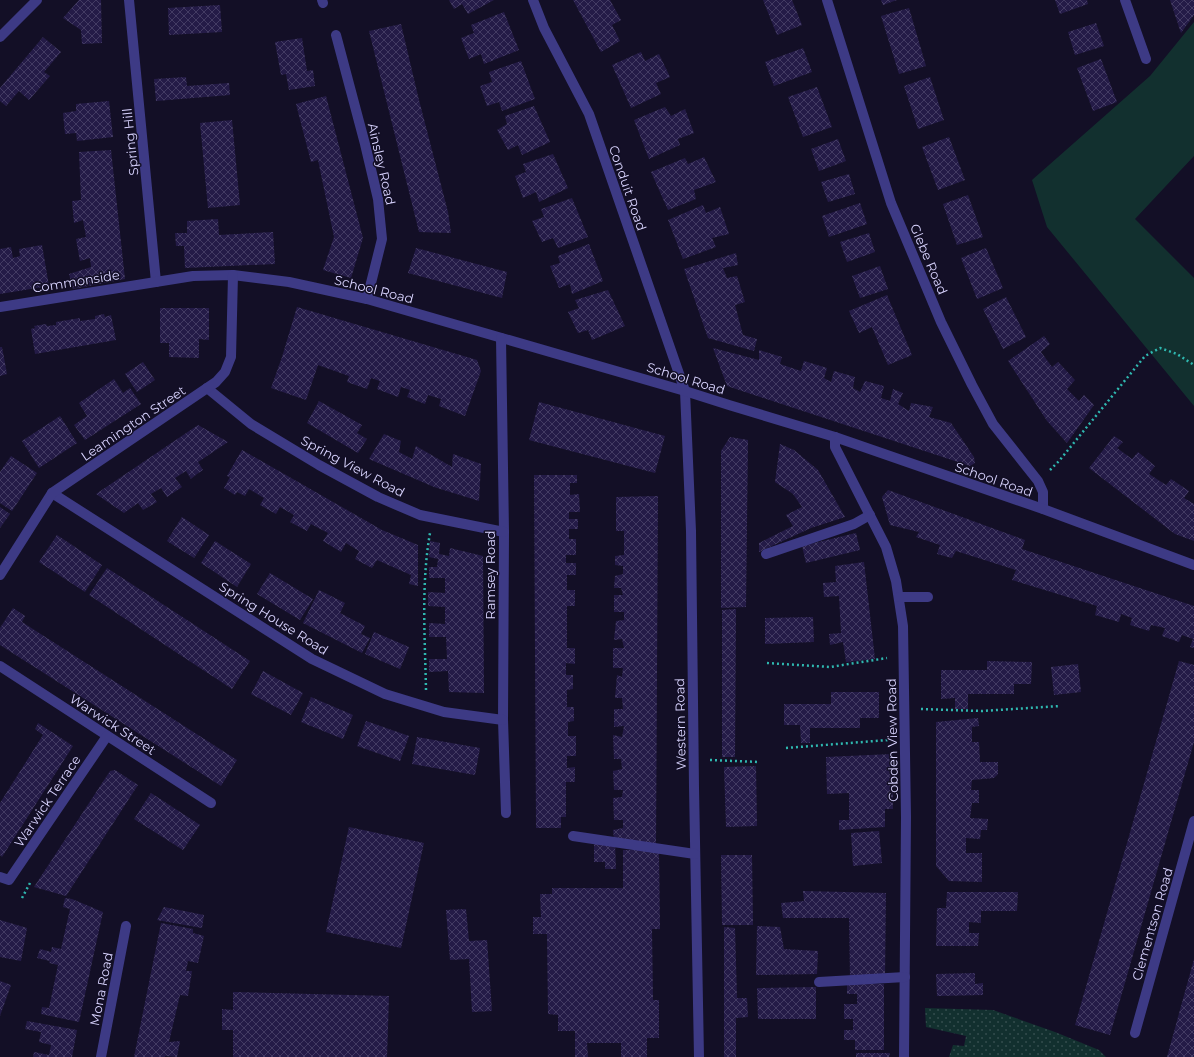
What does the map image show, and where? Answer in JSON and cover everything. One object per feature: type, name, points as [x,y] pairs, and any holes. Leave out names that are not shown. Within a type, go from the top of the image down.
[{"type":"street","points":[[0,37],[37,0]]},
{"type":"street","name":"Spring Hill","points":[[129,0],[156,282]]},
{"type":"street","name":"Conduit Road","points":[[533,0],[544,28],[589,114],[685,391]]},
{"type":"street","name":"Glebe Road","points":[[827,0],[892,203],[941,322],[993,424],[1038,481],[1043,492],[1043,509]]},
{"type":"street","points":[[1125,0],[1146,60]]},
{"type":"street","name":"Ainsley Road","points":[[336,36],[378,199],[382,239],[367,299]]},
{"type":"street","name":"School Road","points":[[156,282],[193,276],[233,275],[289,282],[367,299],[685,391],[835,437],[1043,509],[1194,565]]},
{"type":"street","name":"Leamington Street","points":[[0,575],[52,493],[216,382],[225,372],[231,357],[233,275]]},
{"type":"street","name":"Commonside","points":[[0,307],[156,282]]},
{"type":"street","name":"Ramsey Road","points":[[501,338],[504,532],[503,720],[506,813]]},
{"type":"street","name":"Spring View Road","points":[[207,388],[251,424],[378,497],[420,515],[504,532]]},
{"type":"street","name":"Western Road","points":[[685,391],[691,531],[699,1057]]},
{"type":"street","name":"Cobden View Road","points":[[835,437],[835,447],[886,547],[896,581],[903,626],[906,824],[904,1057]]},
{"type":"street","name":"Spring House Road","points":[[52,493],[312,659],[385,694],[444,712],[503,720]]},
{"type":"street","points":[[766,554],[854,524],[870,516]]},
{"type":"street","points":[[898,597],[928,597]]},
{"type":"street","name":"Warwick Street","points":[[0,666],[211,803]]},
{"type":"street","name":"Warwick Terrace","points":[[5,879],[107,736]]},
{"type":"street","name":"Clementson Road","points":[[1134,1033],[1194,821]]},
{"type":"street","points":[[573,836],[695,854]]},
{"type":"street","name":"Mona Road","points":[[101,1057],[126,926]]},
{"type":"street","points":[[819,982],[905,977]]},
{"type":"path","points":[[1038,481],[1059,461],[1145,356],[1160,348],[1177,354],[1194,365]]},
{"type":"path","points":[[427,551],[425,609],[427,706]]},
{"type":"path","points":[[767,663],[830,667],[903,655]]},
{"type":"path","points":[[905,709],[982,711],[1060,706]]},
{"type":"path","points":[[786,748],[905,738]]},
{"type":"path","points":[[694,759],[760,762]]},
{"type":"path","points":[[22,898],[30,883]]},
{"type":"green space","points":[[1194,22],[1194,156],[1135,219],[1194,278],[1194,406],[1047,227],[1032,180],[1150,76]]},
{"type":"green space","points":[[925,1008],[993,1010],[1055,1032],[1099,1050],[1106,1057],[949,1057],[953,1045],[964,1046],[966,1036],[926,1027]]},
{"type":"building","points":[[79,0],[101,0],[102,43],[82,44],[81,30],[63,18]]},
{"type":"building","points":[[449,0],[494,0],[468,14],[462,4],[454,9]]},
{"type":"building","points":[[573,0],[610,0],[621,20],[612,25],[620,41],[601,52]]},
{"type":"building","points":[[763,0],[792,0],[802,25],[777,35]]},
{"type":"building","points":[[881,0],[897,0],[883,5]]},
{"type":"building","points":[[1055,0],[1087,0],[1088,4],[1060,14]]},
{"type":"building","points":[[1170,0],[1194,0],[1194,15],[1181,33]]},
{"type":"building","points":[[220,5],[222,32],[169,35],[168,8]]},
{"type":"building","points":[[909,8],[926,66],[899,74],[881,16]]},
{"type":"building","points":[[504,12],[519,50],[484,64],[481,54],[469,59],[461,38],[474,33],[471,25]]},
{"type":"building","points":[[1096,23],[1104,46],[1075,55],[1068,32]]},
{"type":"building","points":[[401,24],[448,212],[451,233],[419,232],[369,31]]},
{"type":"building","points":[[43,37],[61,52],[44,72],[50,76],[29,100],[19,91],[6,106],[0,101],[0,88]]},
{"type":"building","points":[[302,38],[307,71],[313,70],[315,86],[289,90],[286,74],[281,75],[275,42]]},
{"type":"building","points":[[803,48],[812,72],[774,86],[765,62]]},
{"type":"building","points":[[641,52],[645,61],[659,54],[670,77],[656,83],[661,94],[631,108],[612,65]]},
{"type":"building","points":[[1101,59],[1117,102],[1093,111],[1077,68]]},
{"type":"building","points":[[521,61],[535,99],[502,111],[499,102],[487,106],[480,86],[492,82],[489,72]]},
{"type":"building","points":[[186,77],[187,86],[229,83],[230,95],[156,101],[154,79]]},
{"type":"building","points":[[930,77],[944,120],[918,129],[904,86]]},
{"type":"building","points":[[817,87],[832,127],[803,137],[788,97]]},
{"type":"building","points":[[326,96],[363,238],[351,278],[323,270],[334,237],[318,160],[311,162],[296,104]]},
{"type":"building","points":[[109,101],[113,137],[77,141],[76,133],[65,134],[63,113],[76,111],[76,104]]},
{"type":"building","points":[[534,106],[550,142],[522,155],[518,145],[508,150],[497,130],[507,124],[505,116]]},
{"type":"building","points":[[665,107],[671,116],[685,109],[694,133],[678,139],[680,145],[649,159],[634,120]]},
{"type":"building","points":[[232,120],[240,205],[208,208],[200,123]]},
{"type":"building","points":[[949,137],[965,180],[938,190],[922,147]]},
{"type":"building","points":[[838,139],[846,161],[819,171],[811,149]]},
{"type":"building","points":[[111,150],[125,279],[73,289],[69,274],[91,267],[90,258],[80,261],[76,239],[86,237],[83,220],[74,223],[72,201],[81,200],[79,152]]},
{"type":"building","points":[[553,154],[568,188],[539,202],[536,192],[523,198],[515,176],[526,172],[523,164]]},
{"type":"building","points":[[704,157],[716,182],[694,190],[696,199],[668,210],[651,172],[685,158],[688,164]]},
{"type":"building","points":[[849,174],[855,194],[828,202],[821,182]]},
{"type":"building","points":[[968,195],[983,237],[957,245],[943,204]]},
{"type":"building","points":[[572,198],[588,237],[558,248],[553,238],[542,242],[532,221],[544,217],[541,209]]},
{"type":"building","points":[[860,203],[867,224],[829,237],[822,216]]},
{"type":"building","points":[[703,205],[706,213],[720,207],[729,234],[712,238],[716,247],[683,259],[668,220]]},
{"type":"building","points":[[218,219],[219,235],[273,232],[275,264],[185,268],[184,246],[176,246],[175,233],[187,233],[187,221]]},
{"type":"building","points":[[869,233],[875,252],[847,262],[840,242]]},
{"type":"building","points":[[589,244],[603,281],[572,294],[570,284],[559,288],[550,266],[560,263],[558,256]]},
{"type":"building","points":[[42,245],[49,286],[0,294],[0,249],[11,247],[13,258],[20,256],[19,249]]},
{"type":"building","points":[[416,248],[507,272],[502,298],[408,273]]},
{"type":"building","points":[[986,248],[1003,288],[977,299],[961,258]]},
{"type":"building","points":[[736,253],[738,265],[723,268],[727,278],[737,276],[745,302],[735,305],[743,335],[757,339],[754,351],[708,338],[684,269]]},
{"type":"building","points":[[880,266],[888,289],[860,298],[852,276]]},
{"type":"building","points":[[608,290],[625,326],[592,340],[588,330],[578,333],[568,312],[579,308],[575,300]]},
{"type":"building","points":[[887,295],[912,355],[888,365],[872,327],[859,333],[849,311]]},
{"type":"building","points":[[1006,297],[1026,337],[1003,349],[983,309]]},
{"type":"building","points":[[297,307],[477,360],[481,371],[465,416],[439,406],[441,399],[428,395],[425,404],[407,397],[410,390],[401,387],[398,397],[377,389],[380,381],[371,378],[367,389],[347,382],[349,376],[318,365],[306,400],[271,388]]},
{"type":"building","points":[[160,308],[209,308],[209,340],[199,339],[199,358],[169,357],[169,343],[160,343]]},
{"type":"building","points":[[104,314],[105,317],[111,315],[116,340],[35,354],[31,329],[35,328],[34,326],[46,324],[47,326],[56,325],[56,322],[80,318],[80,321],[95,319],[95,316]]},
{"type":"building","points":[[1044,336],[1050,344],[1041,352],[1052,367],[1058,362],[1075,380],[1067,389],[1079,401],[1084,395],[1094,405],[1067,443],[1047,421],[1008,361]]},
{"type":"building","points":[[0,347],[2,347],[7,374],[0,376]]},
{"type":"building","points":[[713,348],[759,360],[759,350],[782,357],[780,364],[801,371],[804,361],[827,368],[824,378],[831,382],[834,371],[855,377],[853,388],[860,392],[865,381],[884,386],[881,398],[890,401],[893,389],[903,393],[898,404],[909,411],[911,403],[933,407],[929,417],[951,423],[974,457],[975,463],[970,466],[727,386]]},
{"type":"building","points":[[143,362],[155,380],[137,392],[125,374]]},
{"type":"building","points":[[114,379],[123,393],[130,388],[141,404],[85,440],[74,425],[87,416],[79,403]]},
{"type":"building","points":[[319,401],[362,425],[357,433],[367,439],[358,453],[307,423]]},
{"type":"building","points":[[539,402],[665,436],[655,473],[529,440]]},
{"type":"building","points":[[60,416],[77,443],[39,468],[22,441]]},
{"type":"building","points":[[198,425],[228,442],[198,462],[203,470],[191,479],[186,471],[175,478],[182,487],[167,497],[161,488],[151,494],[157,502],[143,510],[138,503],[124,513],[96,494]]},
{"type":"building","points":[[384,434],[401,441],[399,452],[412,459],[416,446],[452,467],[453,454],[481,464],[479,501],[434,487],[369,459]]},
{"type":"building","points":[[1114,436],[1123,442],[1117,448],[1132,459],[1138,452],[1155,466],[1149,474],[1166,485],[1171,479],[1189,491],[1184,498],[1194,504],[1194,541],[1175,534],[1089,468]]},
{"type":"building","points":[[730,437],[748,440],[746,607],[721,608],[721,451]]},
{"type":"building","points":[[780,444],[794,450],[818,470],[845,517],[811,528],[759,552],[759,543],[793,526],[786,515],[802,507],[793,494],[775,482]]},
{"type":"building","points":[[242,450],[382,530],[418,545],[418,586],[409,584],[411,575],[377,560],[372,568],[355,559],[359,551],[346,543],[341,552],[323,541],[328,533],[311,524],[307,531],[290,522],[294,515],[280,507],[276,514],[260,505],[264,498],[249,489],[245,496],[237,492],[235,495],[224,488],[230,477],[227,476]]},
{"type":"building","points":[[11,456],[37,473],[12,511],[0,503],[0,472]]},
{"type":"building","points":[[534,475],[577,475],[577,483],[570,483],[570,495],[579,494],[580,512],[569,512],[569,519],[578,519],[578,529],[569,529],[569,539],[576,539],[576,555],[566,555],[566,563],[576,563],[576,575],[567,575],[567,590],[575,590],[575,606],[567,606],[567,648],[575,648],[575,664],[566,663],[566,675],[573,675],[573,689],[567,690],[567,707],[574,707],[574,721],[568,722],[568,736],[576,736],[576,756],[567,756],[567,768],[575,767],[575,782],[566,782],[566,817],[561,817],[561,828],[536,828]]},
{"type":"building","points":[[888,490],[1025,540],[1022,549],[1194,606],[1194,648],[1190,647],[1193,639],[1182,635],[1179,642],[1162,636],[1165,628],[1151,625],[1149,631],[1130,625],[1132,618],[1121,614],[1119,622],[1095,615],[1097,606],[1012,580],[1016,570],[956,551],[952,558],[937,554],[940,545],[916,537],[919,532],[890,525],[882,497]]},
{"type":"building","points":[[658,496],[656,845],[614,840],[613,830],[623,828],[623,820],[614,820],[613,798],[622,797],[623,790],[614,790],[613,771],[622,769],[621,759],[614,759],[613,735],[622,737],[624,726],[614,727],[614,709],[623,709],[622,698],[615,698],[617,675],[622,677],[623,668],[613,668],[613,648],[624,648],[622,639],[614,640],[616,621],[624,620],[624,612],[614,612],[614,595],[623,595],[621,588],[614,588],[615,576],[623,574],[623,566],[615,565],[615,556],[624,555],[624,531],[616,531],[616,497]]},
{"type":"building","points":[[0,507],[10,514],[0,528]]},
{"type":"building","points":[[182,517],[209,535],[194,558],[167,541]]},
{"type":"building","points":[[856,533],[860,550],[806,563],[802,546]]},
{"type":"building","points":[[57,535],[102,565],[85,592],[39,562]]},
{"type":"building","points":[[215,541],[251,564],[237,587],[201,563]]},
{"type":"building","points":[[430,541],[440,543],[439,554],[449,556],[450,548],[483,556],[484,693],[449,692],[448,671],[429,672],[429,659],[447,659],[446,637],[429,637],[429,623],[445,624],[445,607],[428,606],[428,592],[445,593],[445,578],[429,578],[429,567],[437,567],[438,559],[429,557]]},
{"type":"building","points":[[864,562],[875,659],[846,662],[843,642],[830,645],[829,634],[841,633],[839,596],[824,597],[823,583],[836,582],[835,566]]},
{"type":"building","points":[[107,568],[250,661],[232,689],[89,595]]},
{"type":"building","points":[[270,573],[313,599],[300,620],[257,594]]},
{"type":"building","points":[[319,590],[345,603],[340,613],[365,626],[361,634],[370,638],[362,653],[303,623]]},
{"type":"building","points":[[13,608],[25,616],[22,622],[237,760],[221,786],[0,645],[0,628]]},
{"type":"building","points":[[736,609],[735,757],[722,757],[722,610]]},
{"type":"building","points":[[813,617],[814,642],[765,644],[765,618]]},
{"type":"building","points":[[374,632],[409,647],[400,669],[365,654]]},
{"type":"building","points":[[987,661],[1032,662],[1031,684],[1014,684],[1014,694],[968,694],[968,709],[955,709],[955,698],[941,699],[941,670],[987,670]]},
{"type":"building","points":[[1179,661],[1194,665],[1194,742],[1110,1035],[1075,1025]]},
{"type":"building","points":[[1078,664],[1081,692],[1054,695],[1051,667]]},
{"type":"building","points":[[263,671],[303,693],[291,715],[251,694]]},
{"type":"building","points":[[831,692],[879,692],[879,718],[860,718],[860,728],[810,728],[810,743],[801,743],[800,725],[784,725],[784,704],[831,704]]},
{"type":"building","points":[[311,697],[353,715],[343,739],[301,722]]},
{"type":"building","points":[[978,718],[979,726],[972,727],[972,742],[979,742],[980,762],[998,762],[998,774],[994,778],[972,780],[971,790],[979,790],[979,803],[972,803],[970,818],[988,819],[987,830],[981,830],[980,839],[966,838],[966,853],[982,853],[982,882],[949,881],[936,866],[936,722]]},
{"type":"building","points":[[366,721],[409,736],[400,761],[357,746]]},
{"type":"building","points":[[38,723],[73,746],[2,857],[0,855],[0,803],[43,735],[35,729]]},
{"type":"building","points":[[417,737],[480,748],[475,775],[412,764]]},
{"type":"building","points":[[892,754],[893,809],[885,809],[885,827],[839,830],[839,820],[849,820],[849,793],[827,794],[826,757]]},
{"type":"building","points":[[756,766],[757,826],[726,827],[724,767]]},
{"type":"building","points":[[115,770],[138,785],[66,896],[34,887],[110,771]]},
{"type":"building","points":[[151,793],[200,825],[183,850],[134,819]]},
{"type":"building","points":[[349,827],[424,843],[401,948],[326,932]]},
{"type":"building","points":[[879,831],[882,863],[853,866],[851,833]]},
{"type":"building","points":[[594,843],[615,843],[616,869],[605,869],[605,862],[594,862]]},
{"type":"building","points":[[623,850],[659,850],[660,929],[652,929],[653,1000],[659,1000],[659,1038],[647,1038],[647,1057],[621,1057],[621,1043],[587,1043],[588,1057],[575,1057],[575,1031],[558,1031],[558,1015],[548,1014],[547,934],[533,934],[533,917],[541,917],[540,894],[552,894],[552,888],[623,888]]},
{"type":"building","points":[[721,855],[752,855],[753,925],[722,925]]},
{"type":"building","points":[[803,891],[886,893],[885,976],[850,979],[849,918],[783,918],[781,903],[804,901]]},
{"type":"building","points":[[947,892],[1018,892],[1017,911],[981,911],[981,923],[969,922],[969,933],[979,933],[978,946],[936,946],[937,908],[946,908]]},
{"type":"building","points":[[65,898],[72,899],[103,912],[79,1022],[41,1014],[42,1007],[49,1008],[58,965],[49,963],[50,961],[37,958],[40,949],[51,952],[52,947],[61,949],[70,909],[63,907]]},
{"type":"building","points":[[164,907],[204,915],[202,928],[157,920]]},
{"type":"building","points":[[466,909],[469,941],[487,940],[492,1011],[472,1012],[469,959],[450,960],[446,910]]},
{"type":"building","points":[[0,920],[27,928],[21,961],[0,957]]},
{"type":"building","points":[[161,923],[193,929],[193,933],[204,936],[198,963],[188,961],[186,971],[192,971],[188,996],[180,995],[169,1042],[180,1041],[177,1057],[134,1057]]},
{"type":"building","points":[[757,926],[780,927],[784,949],[818,951],[817,974],[756,975]]},
{"type":"building","points":[[724,927],[735,928],[737,998],[747,998],[748,1017],[736,1018],[736,1057],[724,1057]]},
{"type":"building","points":[[1194,959],[1194,1057],[1167,1057]]},
{"type":"building","points":[[975,973],[975,984],[983,983],[983,995],[937,996],[936,974]]},
{"type":"building","points":[[0,981],[11,985],[0,1016]]},
{"type":"building","points":[[847,984],[884,984],[884,1050],[855,1050],[855,1040],[844,1040],[844,1030],[853,1030],[853,1019],[844,1019],[844,1004],[857,1004],[857,994],[847,994]]},
{"type":"building","points":[[816,987],[816,1019],[758,1019],[757,988]]},
{"type":"building","points":[[233,992],[389,996],[387,1057],[233,1057],[233,1030],[222,1030],[222,1009],[233,1010]]},
{"type":"building","points":[[27,1021],[77,1030],[72,1057],[33,1057],[34,1052],[49,1055],[51,1045],[39,1042],[41,1032],[25,1029]]},
{"type":"building","points":[[856,1053],[890,1053],[889,1057],[856,1057]]}]
